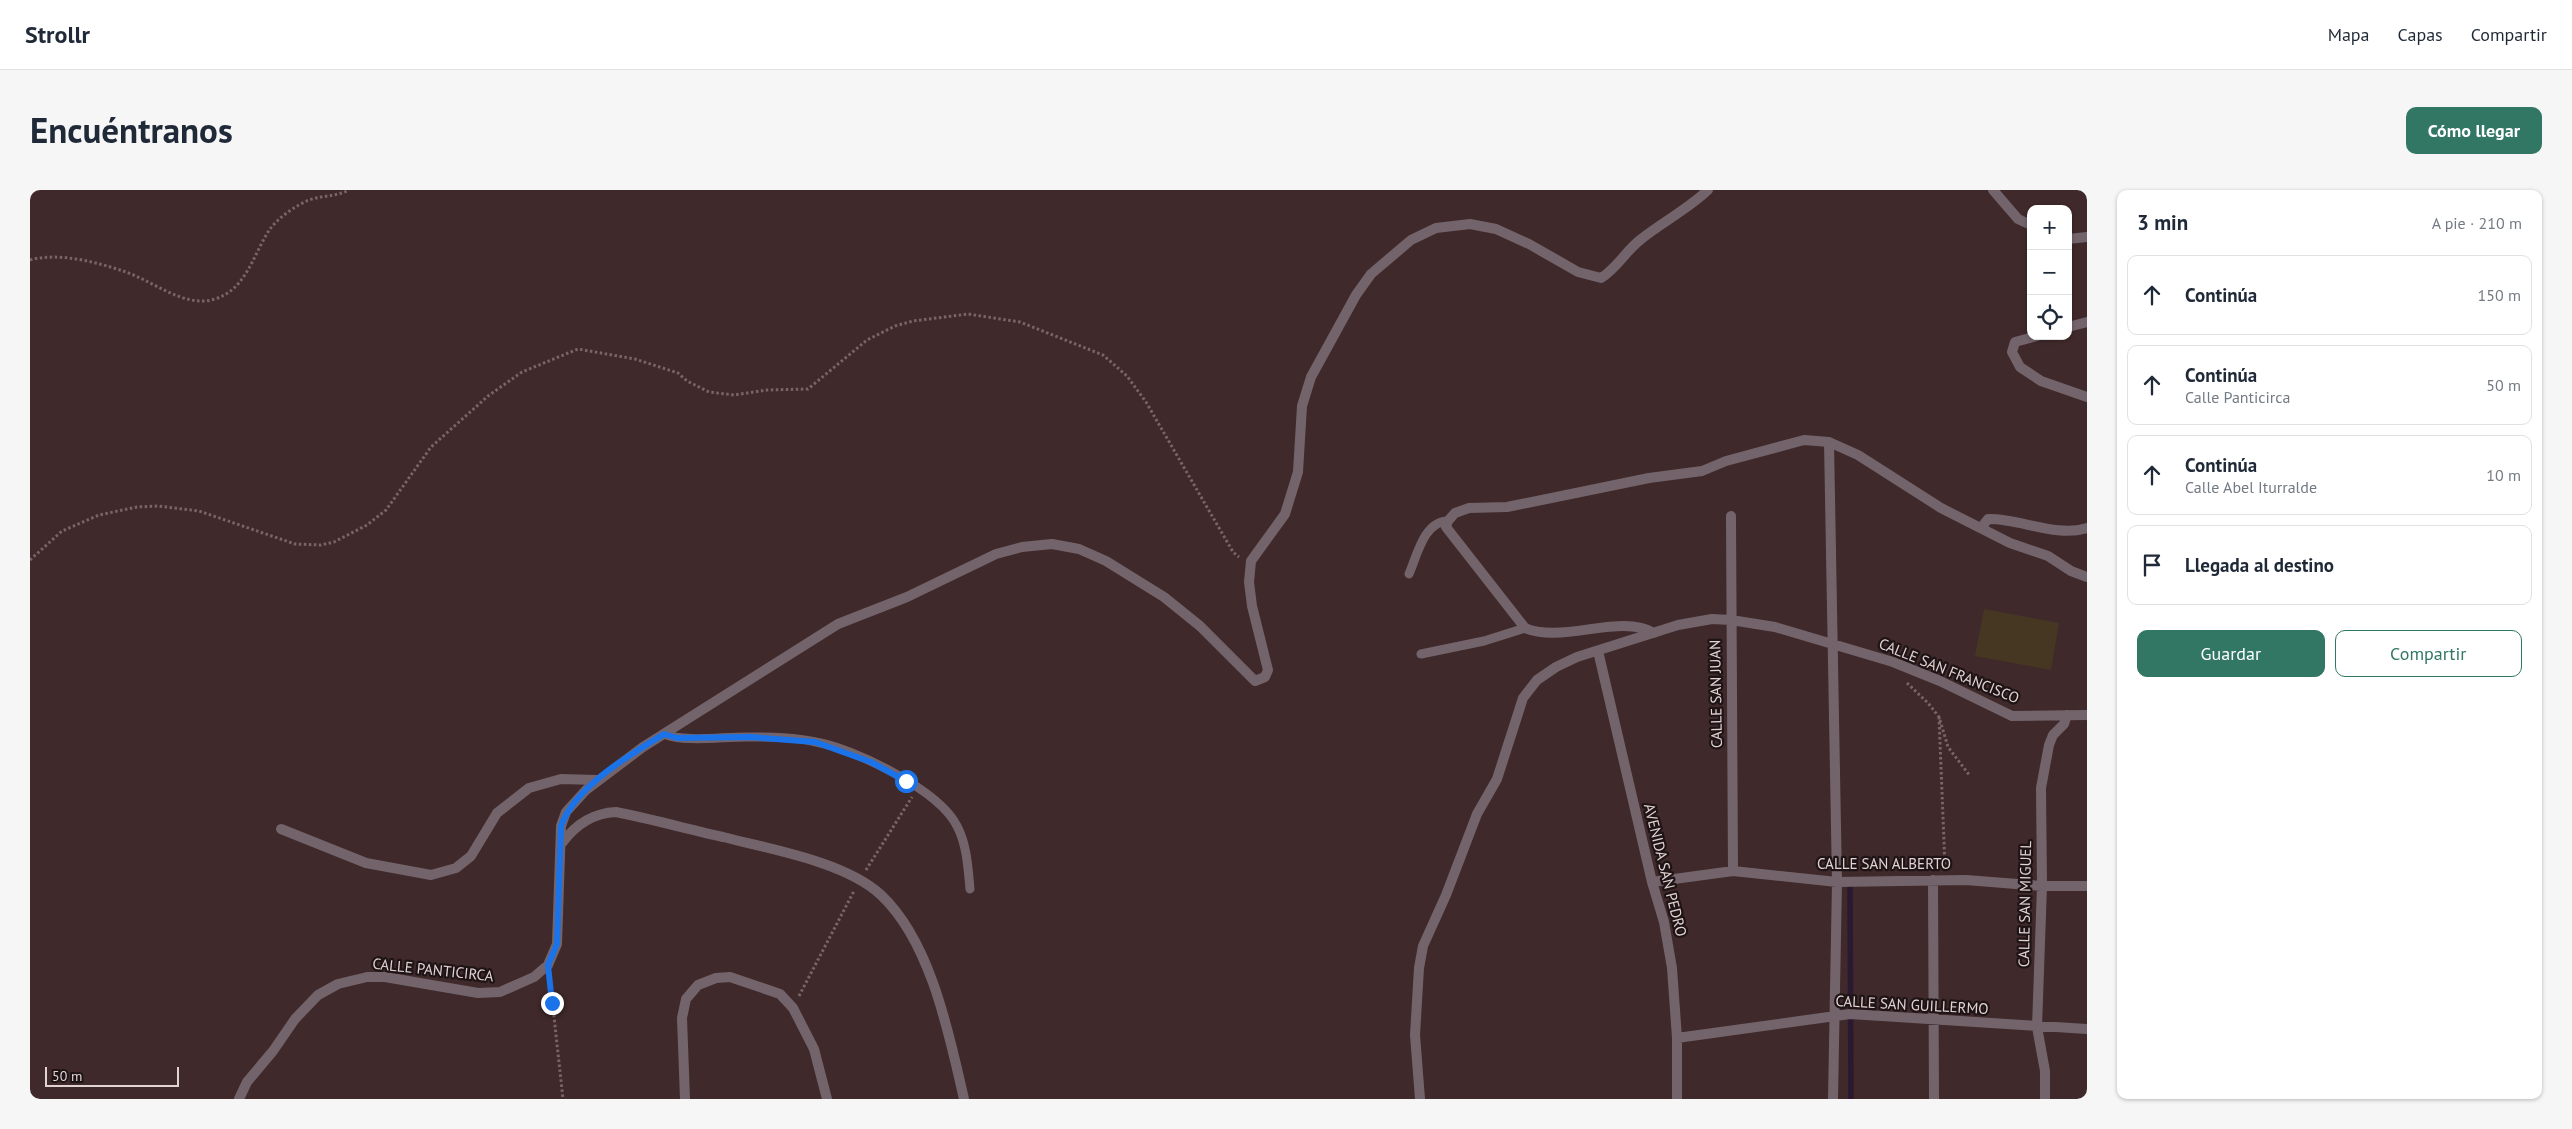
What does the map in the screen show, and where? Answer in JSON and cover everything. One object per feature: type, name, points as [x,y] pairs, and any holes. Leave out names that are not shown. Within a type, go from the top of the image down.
[{"type":"street","points":[[548,965],[557,944],[562,843],[561,826],[566,812],[597,780],[664,734],[838,624],[907,597],[996,554],[1022,547],[1052,544],[1079,549],[1106,561],[1146,584],[1200,626],[1255,681],[1265,677],[1268,670],[1252,606],[1249,582],[1251,561],[1286,514],[1298,472],[1302,406],[1311,377],[1356,294],[1371,274],[1387,258],[1411,240],[1436,228],[1470,224],[1496,229],[1529,244],[1578,272],[1601,278],[1612,271],[1640,240],[1695,202],[1708,190]]},
{"type":"street","points":[[1993,190],[2018,219],[2027,223]]},
{"type":"street","points":[[2072,239],[2087,237]]},
{"type":"street","points":[[2072,326],[2087,322]]},
{"type":"street","points":[[2027,339],[2015,342],[2012,352],[2020,367],[2041,381],[2087,396]]},
{"type":"street","points":[[1654,633],[1637,626],[1543,633],[1524,628],[1446,527],[1448,521],[1455,513],[1469,508],[1507,507],[1649,478],[1702,471],[1726,461],[1804,440],[1829,442],[1858,455],[1942,508],[2010,543],[2048,556],[2071,571],[2087,577]]},
{"type":"street","points":[[1829,442],[1837,882],[1833,1099]]},
{"type":"street","name":"CALLE SAN JUAN","points":[[1731,516],[1733,871]]},
{"type":"street","points":[[1981,528],[1988,519],[2003,518],[2054,529],[2078,531],[2087,528]]},
{"type":"street","name":"CALLE SAN FRANCISCO","points":[[1420,1099],[1415,1035],[1419,968],[1423,946],[1446,896],[1477,814],[1497,779],[1523,698],[1537,680],[1556,667],[1577,657],[1678,625],[1712,619],[1731,620],[1775,627],[1832,642],[1893,662],[1940,681],[2012,716],[2087,715]]},
{"type":"street","name":"AVENIDA SAN PEDRO","points":[[1598,651],[1652,882],[1664,922],[1672,968],[1677,1038],[1677,1099]]},
{"type":"street","name":"CALLE SAN MIGUEL","points":[[2045,1099],[2045,1071],[2037,1027],[2042,886],[2042,788],[2049,745],[2053,735],[2064,724],[2067,715]]},
{"type":"street","points":[[281,828],[366,863],[431,875],[456,868],[471,856],[497,813],[529,788],[561,779],[597,780]]},
{"type":"street","points":[[562,843],[571,830],[587,819],[602,813],[616,812],[784,852],[861,879],[882,895],[910,931],[945,1015],[964,1099]]},
{"type":"street","name":"CALLE SAN ALBERTO","points":[[1652,882],[1733,871],[1837,882],[1946,880],[2042,886],[2087,886]]},
{"type":"street","points":[[1933,880],[1936,1019],[1934,1099]]},
{"type":"street","name":"CALLE PANTICIRCA","points":[[239,1099],[247,1082],[273,1052],[295,1020],[318,995],[338,984],[367,977],[385,977],[458,991],[500,992],[534,977],[548,965]]},
{"type":"street","points":[[685,1099],[682,1018],[686,999],[698,985],[716,978],[730,977],[780,994],[793,1008],[814,1048],[827,1099]]},
{"type":"street","name":"CALLE SAN GUILLERMO","points":[[1677,1038],[1836,1015],[1936,1019],[2087,1029]]},
{"type":"lane","points":[[1409,574],[1430,528],[1438,522],[1448,521]]},
{"type":"lane","points":[[1421,654],[1484,641],[1524,628]]},
{"type":"lane","points":[[664,734],[677,738],[750,737],[815,742],[871,762],[917,788],[942,805],[956,824],[963,839],[970,889]]},
{"type":"path","points":[[30,260],[48,257],[74,260],[124,271],[194,302],[213,300],[237,286],[248,270],[270,228],[286,213],[310,200],[340,195],[350,190]]},
{"type":"path","points":[[30,560],[62,531],[98,515],[137,507],[158,506],[199,511],[295,544],[321,545],[334,542],[367,525],[386,510],[431,447],[488,396],[540,363],[578,349],[636,358],[678,373],[687,381],[709,392],[734,395],[767,390],[808,389],[867,340],[895,326],[913,320],[968,314],[1020,322],[1103,355],[1126,376],[1146,402],[1233,552],[1251,561]]},
{"type":"path","points":[[1893,662],[1899,674],[1928,703],[1938,718],[1948,747],[1970,776]]},
{"type":"path","points":[[1938,718],[1946,880]]},
{"type":"path","points":[[793,1008],[861,879],[917,788]]},
{"type":"path","points":[[548,965],[563,1099]]},
{"type":"shaded area","points":[[1984,609],[2059,623],[2051,670],[1975,656]]},
{"type":"waterway","points":[[1850,888],[1851,1099]]},
{"type":"route","points":[[552,1003],[548,965],[557,944],[562,843],[561,826],[566,812],[586,790],[643,747],[664,734],[677,738],[716,736],[782,738],[815,742],[847,751],[906,781]]}]
